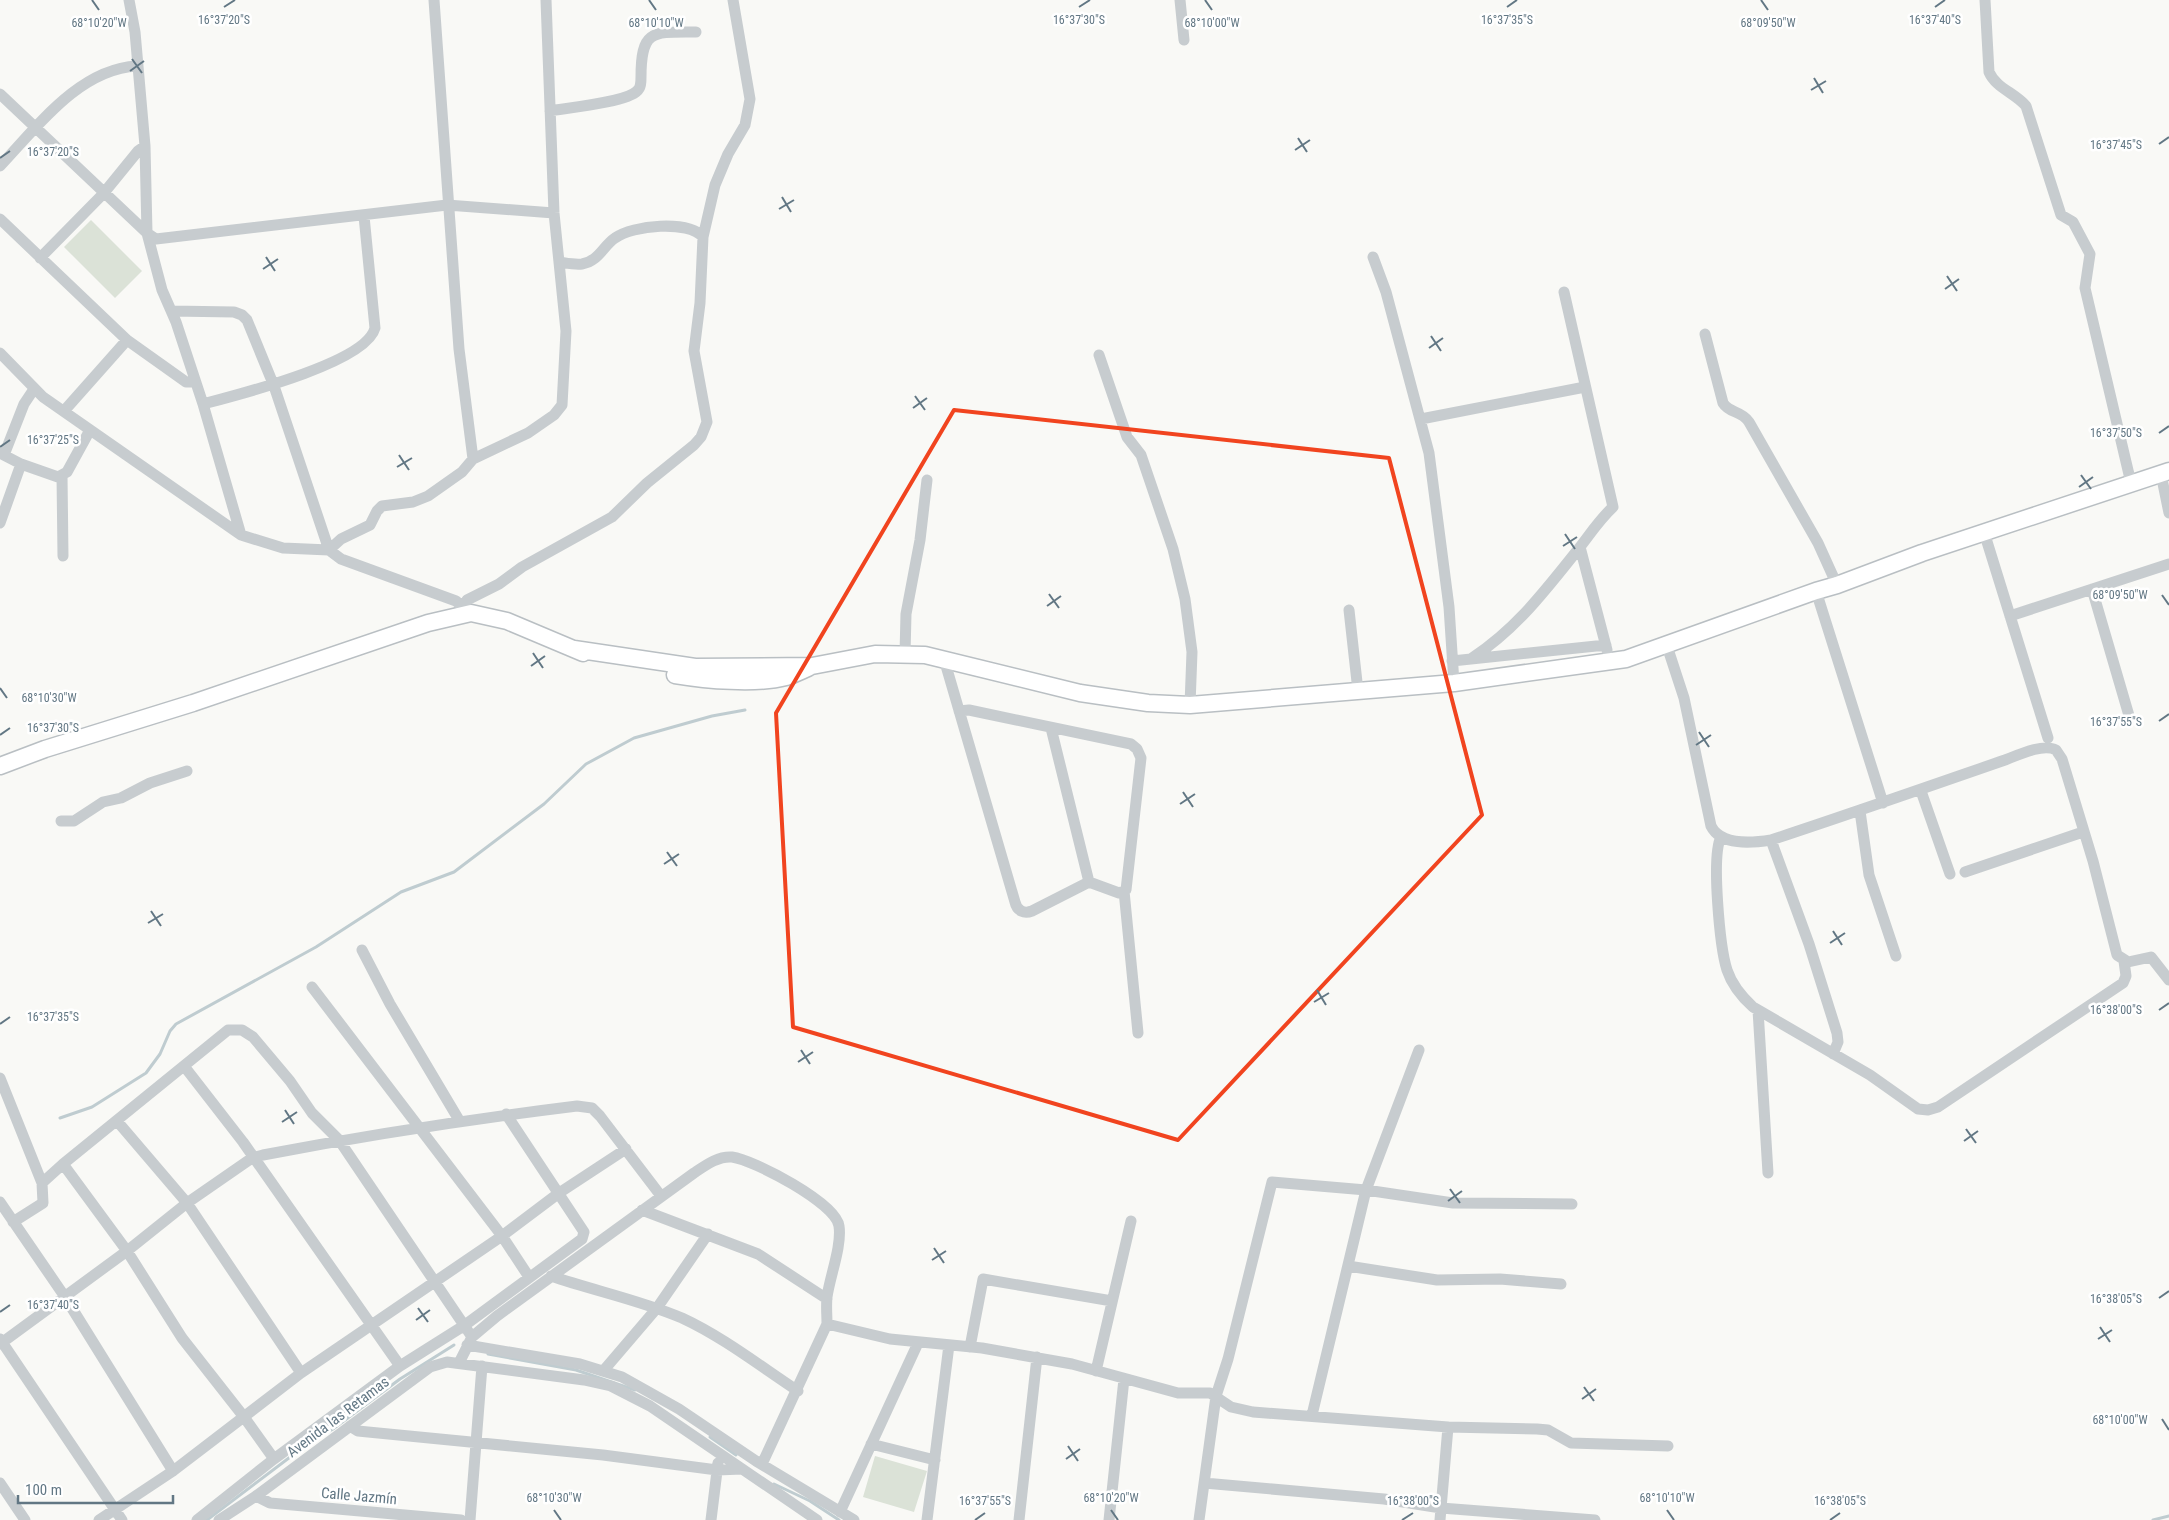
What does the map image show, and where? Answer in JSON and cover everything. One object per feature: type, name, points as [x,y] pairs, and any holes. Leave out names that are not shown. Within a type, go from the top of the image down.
[{"type":"street","points":[[129,0],[136,32],[137,66],[145,146],[147,233],[162,290],[172,311],[203,404],[240,535]]},
{"type":"street","points":[[434,0],[447,205],[459,348],[473,459]]},
{"type":"street","points":[[329,550],[341,539],[370,525],[376,511],[382,506],[413,502],[428,496],[462,472],[473,459],[528,433],[554,415],[562,405],[566,331],[554,213],[546,0]]},
{"type":"street","points":[[467,610],[467,600],[499,584],[522,567],[612,517],[647,483],[694,445],[700,437],[706,422],[694,351],[700,303],[703,237],[715,184],[728,154],[744,125],[750,108],[733,0]]},
{"type":"street","points":[[1180,0],[1184,40]]},
{"type":"street","points":[[1985,0],[1989,72],[1993,80],[2017,95],[2026,106],[2061,215],[2073,222],[2090,254],[2085,288],[2131,483]]},
{"type":"street","points":[[550,111],[624,98],[637,92],[641,84],[643,44],[652,36],[669,32],[696,32]]},
{"type":"street","points":[[0,166],[36,128],[85,84],[116,69],[137,66]]},
{"type":"street","points":[[0,94],[103,194],[156,239],[173,239],[364,216],[392,210],[447,205],[554,213]]},
{"type":"street","points":[[40,258],[103,194],[138,151],[145,146]]},
{"type":"street","points":[[203,404],[274,386],[323,367],[359,346],[374,334],[375,328],[364,216]]},
{"type":"street","points":[[0,219],[127,340],[186,382],[195,382]]},
{"type":"street","points":[[559,262],[582,264],[598,257],[613,239],[624,232],[640,229],[681,226],[696,230],[703,237]]},
{"type":"street","points":[[1373,257],[1386,292],[1429,453],[1454,683]]},
{"type":"street","points":[[1472,658],[1498,641],[1531,608],[1580,547],[1595,525],[1613,507],[1613,500],[1564,292]]},
{"type":"street","points":[[172,311],[234,312],[242,315],[249,323],[274,386],[329,550]]},
{"type":"street","points":[[1705,334],[1723,403],[1727,409],[1744,414],[1818,543],[1837,586]]},
{"type":"street","points":[[64,411],[127,340]]},
{"type":"street","points":[[0,353],[34,389],[240,535],[283,548],[329,550],[341,559],[456,601],[467,610],[508,621],[574,649],[696,667],[812,666],[875,654],[905,654],[944,659],[1080,693],[1148,703],[1190,705],[1358,692],[1454,683],[1610,662],[1667,646],[1984,532],[2165,472],[2169,513]]},
{"type":"street","points":[[1099,355],[1127,437],[1141,455],[1173,549],[1185,599],[1192,652],[1190,705]]},
{"type":"street","points":[[1421,419],[1585,387]]},
{"type":"street","points":[[34,389],[24,404],[2,454],[21,464],[53,476],[62,475],[67,472],[90,430]]},
{"type":"street","points":[[1,518],[21,464]]},
{"type":"street","points":[[62,475],[63,556]]},
{"type":"street","points":[[905,654],[906,614],[920,540],[927,480]]},
{"type":"street","points":[[1984,532],[2048,738]]},
{"type":"street","points":[[1580,547],[1610,662]]},
{"type":"street","points":[[2010,616],[2169,564]]},
{"type":"street","points":[[2092,589],[2130,719]]},
{"type":"street","points":[[1816,591],[1883,804]]},
{"type":"street","points":[[0,766],[45,749],[193,703],[467,610]]},
{"type":"street","points":[[1349,610],[1358,692]]},
{"type":"street","points":[[1452,660],[1606,645]]},
{"type":"street","points":[[1667,646],[1684,698],[1709,820],[1713,830],[1721,837],[1742,842],[1771,840],[1883,804],[2021,754],[2053,748],[2062,759],[2115,952],[2124,961],[2126,976],[2123,983],[1933,1109],[1918,1109],[1870,1075],[1758,1010],[1739,992],[1724,960],[1716,855],[1721,837]]},
{"type":"street","points":[[944,659],[959,711],[1018,909],[1025,912],[1032,911],[1089,882],[1119,893],[1124,891],[1128,886],[1141,758],[1139,752],[1131,744],[969,710],[959,711]]},
{"type":"street","points":[[1051,728],[1089,882]]},
{"type":"street","points":[[61,820],[74,821],[103,802],[121,798],[150,783],[187,771]]},
{"type":"street","points":[[1921,790],[1950,874]]},
{"type":"street","points":[[1860,811],[1869,874],[1896,956]]},
{"type":"street","points":[[1965,872],[2083,832]]},
{"type":"street","points":[[1771,840],[1809,944],[1837,1033],[1838,1042],[1834,1054]]},
{"type":"street","points":[[1124,891],[1138,1033]]},
{"type":"street","points":[[362,950],[390,1004],[459,1120]]},
{"type":"street","points":[[2124,961],[2151,957],[2169,980]]},
{"type":"street","points":[[312,987],[502,1236],[528,1277]]},
{"type":"street","points":[[1758,1010],[1768,1173]]},
{"type":"street","points":[[42,1183],[228,1030],[242,1030],[253,1037],[290,1081],[312,1113],[339,1140],[433,1282],[465,1325],[470,1341]]},
{"type":"street","points":[[1312,1415],[1366,1190],[1419,1050]]},
{"type":"street","points":[[184,1066],[243,1142],[252,1158],[400,1366]]},
{"type":"street","points":[[0,1078],[4,1096],[42,1183],[43,1203],[13,1222]]},
{"type":"street","points":[[122,1520],[1,1341],[127,1252],[187,1203],[252,1158],[339,1140],[419,1129],[459,1120],[577,1106],[592,1108],[661,1196]]},
{"type":"street","points":[[197,1520],[274,1459],[400,1366],[465,1325],[528,1277],[578,1244],[582,1239],[584,1232],[506,1114]]},
{"type":"street","points":[[117,1121],[187,1203],[302,1373]]},
{"type":"street","points":[[99,1520],[173,1471],[302,1373],[502,1236],[559,1193],[626,1149]]},
{"type":"street","points":[[350,1426],[358,1431],[603,1455],[717,1470],[747,1469],[759,1462],[798,1392],[827,1324],[827,1299],[839,1239],[839,1224],[830,1211],[779,1174],[732,1157],[715,1160],[661,1196],[551,1276],[470,1341],[459,1363]]},
{"type":"street","points":[[64,1164],[127,1252],[182,1338],[244,1417],[274,1459]]},
{"type":"street","points":[[1200,1520],[1216,1396],[1228,1359],[1272,1182],[1366,1190],[1453,1203],[1572,1204]]},
{"type":"street","points":[[0,1202],[65,1297],[173,1471]]},
{"type":"street","points":[[642,1210],[758,1254],[827,1299]]},
{"type":"street","points":[[1096,1371],[1131,1221]]},
{"type":"street","points":[[604,1370],[657,1308],[708,1234]]},
{"type":"street","points":[[1348,1266],[1438,1280],[1500,1279],[1560,1284]]},
{"type":"street","points":[[551,1276],[657,1308],[719,1339],[798,1392]]},
{"type":"street","points":[[970,1347],[983,1278],[1112,1301]]},
{"type":"street","points":[[827,1324],[890,1339],[970,1347],[1037,1357],[1178,1394],[1205,1392],[1216,1396],[1231,1407],[1253,1412],[1312,1415],[1448,1427],[1548,1430],[1572,1443],[1593,1446],[1668,1446]]},
{"type":"street","points":[[470,1341],[604,1370],[650,1391],[759,1462],[854,1520]]},
{"type":"street","points":[[840,1512],[918,1343]]},
{"type":"street","points":[[927,1520],[950,1345]]},
{"type":"street","points":[[1019,1520],[1037,1357]]},
{"type":"street","name":"Avenida las Retamas","points":[[219,1520],[256,1496],[430,1367],[441,1363],[482,1366],[584,1380],[611,1386],[650,1406],[817,1520]]},
{"type":"street","points":[[470,1520],[482,1366]]},
{"type":"street","points":[[1109,1520],[1124,1379]]},
{"type":"street","points":[[1440,1514],[1448,1427]]},
{"type":"street","points":[[871,1444],[935,1460]]},
{"type":"street","points":[[711,1520],[720,1454]]},
{"type":"street","points":[[0,1483],[25,1520]]},
{"type":"street","points":[[1204,1483],[1384,1499],[1440,1514],[1595,1520]]},
{"type":"street","name":"Calle Jazmín","points":[[256,1496],[270,1503],[462,1520]]},
{"type":"highlighted area","points":[[954,410],[1389,458],[1482,815],[1178,1140],[793,1027],[776,713]]},
{"type":"shaded area","points":[[91,220],[142,271],[115,298],[64,247]]},
{"type":"shaded area","points":[[875,1456],[927,1471],[914,1512],[863,1497]]},
{"type":"waterway","points":[[60,1118],[92,1107],[146,1073],[160,1054],[170,1031],[176,1024],[316,947],[401,892],[454,872],[544,804],[586,764],[634,738],[712,716],[745,710]]},
{"type":"waterway","points":[[207,1520],[310,1442],[333,1429],[400,1379],[454,1345]]},
{"type":"waterway","points":[[488,1354],[576,1370],[635,1390]]},
{"type":"waterway","points":[[710,1437],[736,1455]]},
{"type":"waterway","points":[[774,1484],[810,1501],[839,1520]]},
{"type":"waterway","points":[[2153,1520],[2169,1516]]}]
